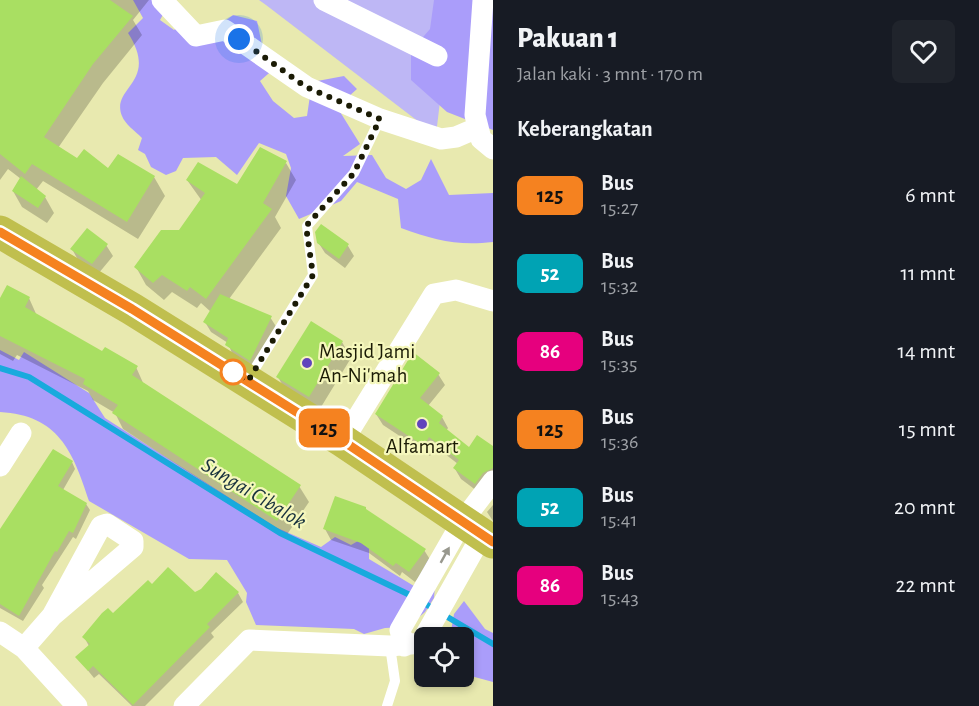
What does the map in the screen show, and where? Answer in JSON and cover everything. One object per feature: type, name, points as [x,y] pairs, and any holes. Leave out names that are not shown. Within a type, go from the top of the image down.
[{"type":"highway","points":[[0,232],[132,309],[248,381],[343,441],[479,533]]},
{"type":"street","points":[[162,0],[196,36],[225,30],[306,87],[380,119],[441,139],[456,137],[477,128]]},
{"type":"street","points":[[324,0],[437,56]]},
{"type":"street","points":[[483,0],[475,116],[481,139],[493,149]]},
{"type":"street","points":[[343,441],[434,294],[456,290],[493,301]]},
{"type":"street","points":[[0,466],[21,433]]},
{"type":"street","points":[[184,706],[249,640],[403,642],[446,597],[479,533],[493,480]]},
{"type":"street","points":[[403,642],[427,587],[479,533]]},
{"type":"street","points":[[24,648],[52,616]]},
{"type":"street","points":[[0,632],[24,648],[77,706]]},
{"type":"lane","points":[[248,381],[313,275],[306,226],[354,173],[380,119]]},
{"type":"lane","points":[[387,706],[403,642]]},
{"type":"shaded area","points":[[133,0],[171,0],[160,20],[174,30],[191,17],[196,34],[212,31],[233,15],[257,21],[262,45],[276,67],[260,81],[273,101],[294,118],[307,116],[312,82],[344,76],[357,89],[337,107],[360,144],[343,156],[372,155],[386,178],[406,189],[421,180],[431,159],[449,195],[493,193],[493,242],[446,241],[401,228],[398,199],[357,182],[341,201],[299,219],[286,196],[291,168],[286,154],[259,143],[237,175],[216,157],[183,158],[176,171],[166,175],[151,167],[145,154],[138,150],[142,138],[125,122],[120,106],[122,98],[137,74],[139,63],[128,33],[143,18]]},
{"type":"shaded area","points":[[259,0],[452,0],[436,135],[266,5]]},
{"type":"shaded area","points":[[434,0],[493,0],[493,130],[447,112],[411,80],[411,51],[430,29]]},
{"type":"shaded area","points":[[0,350],[19,360],[24,352],[89,393],[105,418],[275,527],[321,547],[335,537],[351,545],[358,541],[369,548],[369,559],[414,586],[428,560],[436,572],[434,598],[425,612],[407,627],[385,628],[364,634],[354,629],[256,625],[246,602],[247,593],[227,560],[189,559],[89,501],[69,452],[49,428],[36,420],[0,412]]},
{"type":"shaded area","points":[[464,601],[485,629],[493,633],[493,682],[474,677],[474,627],[452,627],[454,614]]},
{"type":"building","points":[[0,0],[110,0],[133,16],[93,64],[44,137],[77,158],[84,149],[108,168],[118,154],[155,176],[127,222],[32,164],[25,174],[0,154]]},
{"type":"building","points":[[260,147],[287,161],[263,203],[272,209],[206,299],[190,287],[187,291],[162,275],[153,283],[134,267],[161,230],[179,230],[205,193],[186,180],[198,162],[237,184]]},
{"type":"building","points":[[21,176],[46,196],[38,208],[12,191]]},
{"type":"building","points":[[321,224],[349,244],[339,259],[317,243],[315,232]]},
{"type":"building","points":[[87,228],[108,244],[92,264],[70,249]]},
{"type":"building","points":[[7,285],[30,297],[25,307],[102,351],[105,347],[138,366],[132,375],[301,485],[277,521],[112,413],[118,405],[83,384],[85,379],[0,336],[0,298]]},
{"type":"building","points":[[220,294],[272,316],[250,361],[225,345],[228,338],[203,322]]},
{"type":"building","name":"Masjid Jami An-Ni'mah","points":[[311,321],[343,341],[309,397],[276,377]]},
{"type":"building","points":[[413,352],[440,373],[420,398],[443,416],[439,423],[469,447],[477,435],[493,446],[493,468],[483,473],[475,484],[453,468],[459,460],[429,437],[424,446],[375,414]]},
{"type":"building","points":[[53,449],[73,461],[58,486],[87,503],[73,533],[69,531],[57,552],[55,551],[19,616],[0,604],[0,529]]},
{"type":"building","points":[[335,496],[366,507],[426,549],[409,572],[396,563],[393,566],[361,543],[323,529]]},
{"type":"building","points":[[168,567],[195,592],[201,589],[216,572],[239,592],[207,624],[210,627],[133,705],[93,666],[88,671],[75,657],[90,644],[82,637],[102,613],[108,608],[113,613],[148,580],[152,584]]},
{"type":"waterway","name":"Sungai Cibalok","points":[[0,368],[29,377],[280,533],[412,596],[493,644]]},
{"type":"bus line","name":"125","points":[[0,232],[132,309],[343,441],[493,542]]},
{"type":"place","name":"Masjid Jami An-Ni'mah","points":[[307,363]]},
{"type":"place","name":"Alfamart","points":[[422,424]]},
{"type":"route","points":[[233,372],[248,381],[313,275],[306,226],[354,173],[380,119],[306,87],[239,39]]}]
